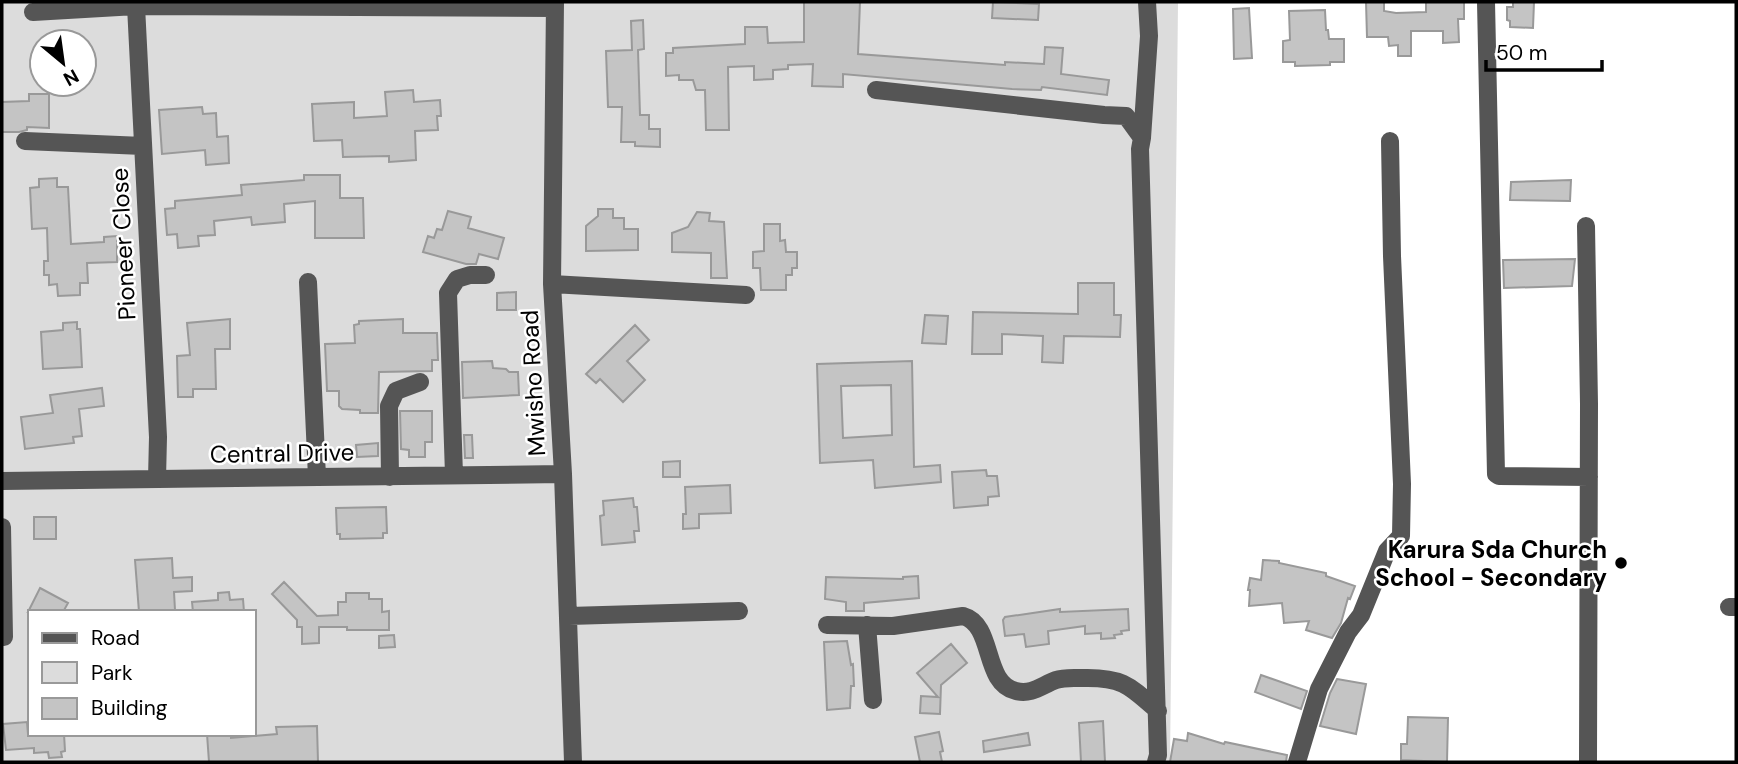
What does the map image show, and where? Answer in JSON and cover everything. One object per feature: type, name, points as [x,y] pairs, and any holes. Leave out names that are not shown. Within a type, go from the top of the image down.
[{"type":"street","points":[[1147,2],[1149,36],[1140,149],[1158,711],[1156,762]]},
{"type":"street","points":[[1486,2],[1496,474],[1589,477]]},
{"type":"street","points":[[33,12],[136,6],[555,5]]},
{"type":"street","name":"Mwisho Road","points":[[555,5],[552,284],[563,474],[573,762]]},
{"type":"street","name":"Pioneer Close","points":[[136,6],[158,437],[157,479]]},
{"type":"street","points":[[876,90],[1126,116],[1142,138]]},
{"type":"street","points":[[25,141],[143,146]]},
{"type":"street","points":[[1297,762],[1319,689],[1348,632],[1361,615],[1387,551],[1401,536],[1402,484],[1390,141]]},
{"type":"street","points":[[1586,226],[1588,762]]},
{"type":"street","points":[[454,475],[449,293],[457,279],[470,275],[486,275]]},
{"type":"street","points":[[308,282],[317,477]]},
{"type":"street","points":[[552,284],[746,295]]},
{"type":"street","points":[[390,477],[389,406],[396,391],[420,382]]},
{"type":"street","name":"Central Drive","points":[[2,481],[563,474]]},
{"type":"street","points":[[2,527],[4,638]]},
{"type":"street","points":[[569,616],[739,611]]},
{"type":"street","points":[[827,625],[893,626],[963,615],[977,624],[995,670],[1005,686],[1015,691],[1031,692],[1060,678],[1113,678],[1130,686],[1158,711]]},
{"type":"street","points":[[867,625],[873,700]]},
{"type":"green space","points":[[2,2],[1178,2],[1170,762],[2,762]]},
{"type":"building","points":[[804,2],[860,2],[858,54],[1005,65],[1005,62],[1044,64],[1045,47],[1063,48],[1061,74],[1109,80],[1107,95],[1042,87],[1041,90],[1012,89],[843,74],[843,87],[812,86],[813,64],[788,65],[788,69],[773,70],[773,79],[754,80],[754,66],[728,67],[729,130],[706,130],[705,90],[696,90],[693,80],[679,80],[679,75],[666,76],[666,53],[673,53],[673,48],[745,44],[745,27],[767,27],[768,43],[804,42]]},
{"type":"building","points":[[993,2],[1039,4],[1038,20],[992,18]]},
{"type":"building","points":[[1366,2],[1384,2],[1384,11],[1396,13],[1426,12],[1426,2],[1464,2],[1464,19],[1458,19],[1459,42],[1443,43],[1443,31],[1411,31],[1411,56],[1398,56],[1398,45],[1389,46],[1388,37],[1367,37]]},
{"type":"building","points":[[1513,2],[1534,2],[1533,28],[1510,27],[1507,7],[1513,7]]},
{"type":"building","points":[[1249,8],[1252,58],[1234,59],[1233,9]]},
{"type":"building","points":[[1325,10],[1329,39],[1344,39],[1344,62],[1295,66],[1295,62],[1283,62],[1283,41],[1290,40],[1289,11]]},
{"type":"building","points":[[643,20],[644,49],[638,50],[640,115],[649,115],[649,129],[660,129],[660,147],[635,146],[635,142],[621,142],[622,107],[608,107],[606,51],[632,50],[631,21]]},
{"type":"building","points":[[413,90],[414,102],[440,100],[441,116],[437,116],[438,130],[415,131],[416,160],[389,162],[389,156],[343,157],[342,140],[314,141],[312,104],[354,102],[354,118],[387,116],[385,92]]},
{"type":"building","points":[[29,98],[49,98],[49,128],[27,127],[27,130],[19,132],[2,132],[2,102],[29,101]]},
{"type":"building","points":[[202,107],[203,114],[216,113],[217,137],[228,136],[229,163],[206,165],[205,150],[162,154],[159,110]]},
{"type":"building","points":[[304,175],[340,175],[340,198],[363,198],[364,238],[315,238],[315,201],[284,204],[285,222],[252,225],[251,217],[214,221],[215,235],[198,236],[199,246],[178,248],[177,234],[167,235],[165,209],[175,208],[175,201],[242,195],[241,185],[304,180]]},
{"type":"building","points":[[57,178],[57,187],[68,187],[71,244],[104,242],[104,237],[117,236],[117,262],[87,263],[88,283],[80,283],[80,295],[58,296],[57,284],[49,285],[49,275],[44,275],[44,261],[48,261],[47,228],[32,229],[30,188],[39,187],[39,179]]},
{"type":"building","points":[[1571,180],[1570,201],[1510,200],[1511,182]]},
{"type":"building","points":[[598,209],[613,209],[613,218],[624,218],[624,229],[638,229],[638,250],[586,251],[586,226],[598,216]]},
{"type":"building","points":[[448,211],[471,217],[468,228],[504,238],[498,259],[479,254],[476,264],[466,264],[423,252],[428,236],[434,238],[437,229],[442,230]]},
{"type":"building","points":[[697,212],[710,213],[709,221],[724,222],[727,278],[711,278],[711,253],[672,252],[672,233],[688,227]]},
{"type":"building","points":[[764,224],[780,224],[780,241],[785,240],[786,252],[797,252],[797,268],[792,268],[792,275],[786,275],[786,290],[761,290],[760,268],[753,268],[753,252],[764,251]]},
{"type":"building","points":[[1575,259],[1572,286],[1504,288],[1503,260]]},
{"type":"building","points":[[1078,283],[1114,283],[1114,315],[1121,315],[1120,337],[1064,336],[1063,363],[1042,362],[1043,336],[1002,334],[1002,354],[972,354],[973,312],[1078,314]]},
{"type":"building","points":[[516,292],[516,310],[497,310],[497,293]]},
{"type":"building","points":[[925,315],[948,316],[946,344],[922,343]]},
{"type":"building","points":[[230,319],[230,349],[215,349],[216,389],[193,389],[193,397],[178,397],[177,356],[190,355],[187,323]]},
{"type":"building","points":[[403,319],[403,333],[437,333],[438,360],[432,360],[432,371],[379,372],[378,413],[342,409],[339,406],[339,391],[327,391],[325,344],[355,343],[354,325],[359,324],[359,321]]},
{"type":"building","points":[[77,322],[77,329],[80,329],[82,367],[43,369],[41,332],[63,330],[63,323]]},
{"type":"building","points":[[635,325],[649,340],[627,361],[645,380],[623,402],[600,379],[596,383],[586,374]]},
{"type":"building","points":[[492,361],[493,368],[518,372],[519,395],[463,398],[462,362]]},
{"type":"building","points":[[912,361],[914,467],[940,465],[941,482],[875,488],[873,460],[820,463],[817,364]],"holes":[[[891,385],[892,435],[843,438],[841,386]]]},
{"type":"building","points":[[102,388],[104,406],[79,409],[82,436],[73,437],[74,443],[25,449],[21,417],[53,413],[50,395]]},
{"type":"building","points":[[400,411],[432,411],[432,442],[425,442],[425,457],[409,457],[409,450],[401,449]]},
{"type":"building","points":[[464,435],[472,435],[473,458],[465,458]]},
{"type":"building","points":[[378,443],[378,456],[357,457],[356,445]]},
{"type":"building","points":[[680,461],[680,477],[663,477],[663,462]]},
{"type":"building","points":[[986,470],[987,476],[997,476],[999,496],[988,497],[988,505],[954,508],[952,472]]},
{"type":"building","points":[[730,485],[731,513],[699,514],[699,528],[683,529],[683,514],[686,514],[685,487]]},
{"type":"building","points":[[633,498],[634,507],[637,507],[639,531],[634,531],[635,542],[602,545],[600,516],[604,515],[603,501]]},
{"type":"building","points":[[386,507],[387,533],[383,533],[383,538],[340,539],[340,534],[337,534],[336,508]]},
{"type":"building","points":[[34,517],[56,517],[56,539],[34,539]]},
{"type":"building","points":[[172,558],[173,578],[192,577],[192,591],[174,592],[175,610],[139,610],[135,560]]},
{"type":"building","points":[[1263,560],[1279,561],[1326,573],[1326,576],[1355,586],[1350,599],[1348,598],[1341,623],[1332,638],[1306,630],[1309,621],[1284,623],[1282,603],[1249,606],[1250,578],[1261,580]]},
{"type":"building","points":[[918,576],[919,598],[864,603],[864,611],[846,611],[846,602],[825,599],[826,577],[903,579]]},
{"type":"building","points":[[284,582],[317,616],[338,615],[338,602],[346,602],[346,593],[369,593],[369,599],[382,599],[382,612],[389,611],[389,630],[319,627],[319,643],[302,644],[302,627],[297,627],[297,620],[272,594]]},
{"type":"building","points":[[40,588],[68,603],[64,610],[29,610]]},
{"type":"building","points":[[229,592],[230,600],[243,599],[244,610],[193,610],[192,602],[218,600],[218,593]]},
{"type":"building","points":[[1060,609],[1060,612],[1128,609],[1129,630],[1114,635],[1115,638],[1101,639],[1101,633],[1085,634],[1085,626],[1048,631],[1049,644],[1026,647],[1024,634],[1005,636],[1005,617]]},
{"type":"building","points":[[394,635],[395,647],[379,648],[379,636]]},
{"type":"building","points":[[847,641],[851,665],[853,664],[854,686],[851,686],[850,708],[827,710],[824,642]]},
{"type":"building","points":[[951,644],[967,663],[941,685],[940,714],[920,713],[921,696],[938,697],[917,673]]},
{"type":"building","points":[[1261,675],[1307,691],[1301,709],[1255,692]]},
{"type":"building","points":[[1337,679],[1366,684],[1356,734],[1320,726]]},
{"type":"building","points":[[1408,717],[1448,718],[1447,762],[1401,760],[1401,744],[1407,744]]},
{"type":"building","points":[[1103,721],[1105,762],[1081,762],[1079,723]]},
{"type":"building","points":[[27,722],[28,736],[64,736],[65,751],[61,752],[62,757],[49,758],[48,752],[34,753],[34,748],[6,750],[3,724]]},
{"type":"building","points":[[317,726],[318,762],[209,762],[207,736],[231,738],[277,734],[276,727]]},
{"type":"building","points":[[939,732],[942,762],[920,762],[915,737]]},
{"type":"building","points":[[1028,733],[1030,745],[984,752],[983,741]]},
{"type":"building","points":[[1188,733],[1224,744],[1225,742],[1287,755],[1286,762],[1170,762],[1174,739],[1187,741]]},
{"type":"place","name":"Karura Sda Church School - Secondary","points":[[1621,563]]}]
